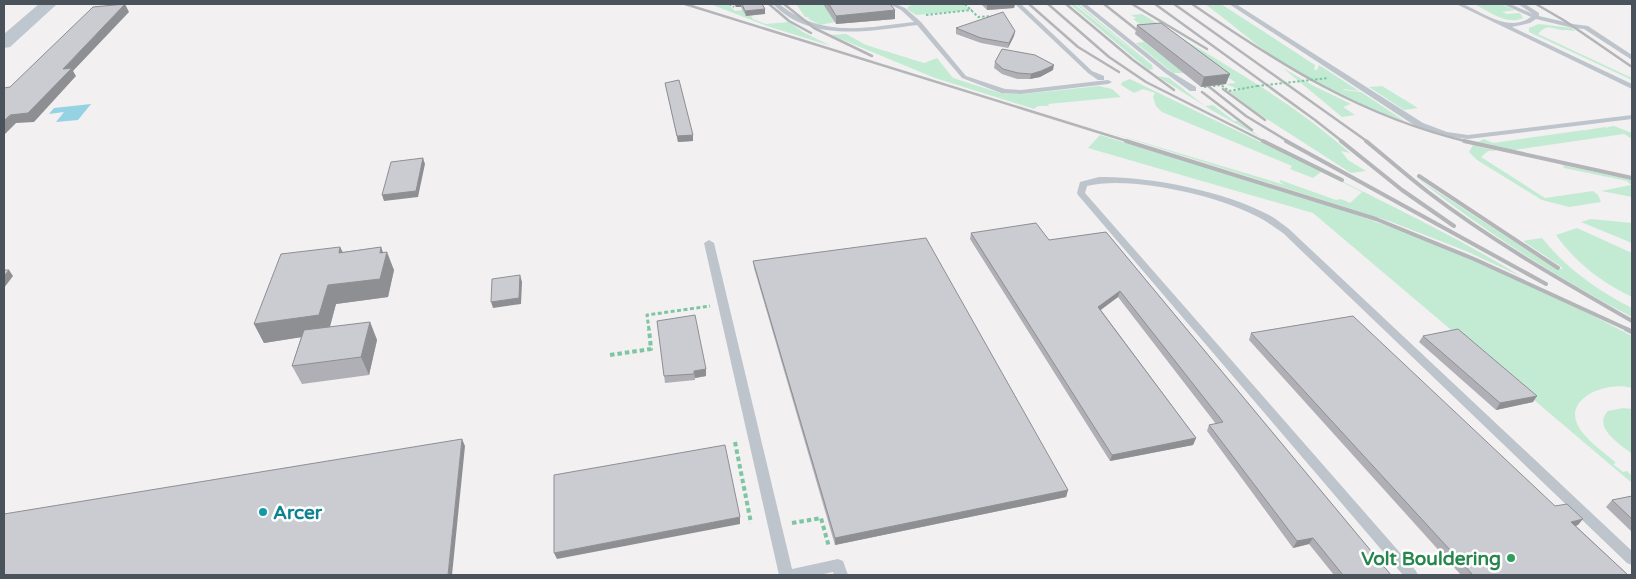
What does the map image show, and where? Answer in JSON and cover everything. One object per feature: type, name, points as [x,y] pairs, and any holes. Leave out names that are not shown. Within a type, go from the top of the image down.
[{"type":"street","points":[[4,43],[49,4]]},
{"type":"lane","points":[[776,4],[796,20],[832,31],[919,23]]},
{"type":"lane","points":[[894,5],[906,4]]},
{"type":"lane","points":[[894,5],[919,23],[964,77],[1004,91],[1022,92],[1104,80],[1090,72],[1018,4]]},
{"type":"lane","points":[[1083,4],[1166,71],[1193,89]]},
{"type":"lane","points":[[1232,4],[1420,126],[1446,134],[1468,137],[1632,117]]},
{"type":"lane","points":[[1459,4],[1632,87]]},
{"type":"lane","points":[[1506,4],[1535,17],[1573,26],[1586,26],[1632,58]]},
{"type":"lane","points":[[1506,26],[1528,22],[1535,17],[1537,14],[1535,11],[1521,4]]},
{"type":"lane","points":[[1411,575],[1081,193],[1083,184],[1101,180],[1144,182],[1190,190],[1242,206],[1278,225],[1355,295],[1632,559]]},
{"type":"lane","points":[[709,242],[786,575]]},
{"type":"lane","points":[[792,575],[840,570]]},
{"type":"path","points":[[729,4],[734,7]]},
{"type":"path","points":[[965,4],[978,17],[995,16]]},
{"type":"path","points":[[925,15],[972,10]]},
{"type":"path","points":[[1193,89],[1221,86],[1229,91],[1328,78]]},
{"type":"path","points":[[610,355],[651,349],[647,315],[711,306]]},
{"type":"path","points":[[735,442],[751,523]]},
{"type":"path","points":[[792,523],[821,518],[829,547]]},
{"type":"green space","points":[[710,4],[728,4],[735,11],[743,10],[746,16],[751,16],[753,19],[766,24],[789,22],[803,32],[831,46],[767,26]]},
{"type":"green space","points":[[796,4],[823,4],[835,22],[820,25],[807,18],[810,17],[805,17]]},
{"type":"green space","points":[[916,4],[964,4],[970,10],[916,15],[907,9],[909,6]]},
{"type":"green space","points":[[1070,4],[1074,4],[1150,65],[1076,4],[1078,4],[1152,65],[1153,69],[1149,70]]},
{"type":"green space","points":[[1205,4],[1221,4],[1315,65],[1314,70],[1317,70],[1319,65],[1359,91],[1344,90],[1361,92],[1406,122],[1363,105],[1307,79],[1260,47]]},
{"type":"green space","points":[[1474,4],[1501,4],[1515,10],[1502,12],[1507,14],[1520,13],[1523,18],[1517,20],[1504,19]]},
{"type":"green space","points":[[1142,14],[1276,96],[1350,153],[1341,151],[1348,160],[1366,171],[1351,173],[1256,112],[1230,92],[1240,90],[1226,84],[1236,83],[1211,66],[1145,28],[1133,19],[1136,18],[1131,15]]},
{"type":"green space","points":[[1539,24],[1572,28],[1575,31],[1547,28],[1538,34],[1632,78],[1632,80],[1529,32],[1529,28]]},
{"type":"green space","points":[[846,34],[866,45],[924,63],[937,58],[953,78],[1000,93],[1023,94],[1099,86],[1112,89],[1121,97],[1048,104],[1049,106],[1038,106],[1034,109],[935,78],[831,35]]},
{"type":"green space","points":[[1144,42],[1184,73],[1173,73],[1136,43]]},
{"type":"green space","points":[[1283,68],[1351,104],[1343,107],[1355,115],[1342,117]]},
{"type":"green space","points":[[1157,76],[1169,78],[1205,106]]},
{"type":"green space","points":[[1130,79],[1338,179],[1465,244],[1522,277],[1466,251],[1389,221],[1105,131],[1285,185],[1280,180],[1336,200],[1341,199],[1350,203],[1362,192],[1321,172],[1313,178],[1290,169],[1292,166],[1162,112],[1156,106],[1153,97],[1155,93],[1143,89],[1134,93],[1121,85],[1122,82]]},
{"type":"green space","points":[[1382,86],[1418,108],[1404,110],[1369,87]]},
{"type":"green space","points":[[1213,105],[1234,121],[1238,121],[1262,138],[1205,106]]},
{"type":"green space","points":[[1614,126],[1632,133],[1632,139],[1624,134],[1514,150],[1517,152],[1476,143],[1484,139],[1493,143],[1588,131],[1586,130],[1605,127],[1608,129],[1607,127]]},
{"type":"green space","points":[[1100,135],[1291,193],[1404,232],[1520,280],[1632,336],[1632,388],[1623,386],[1613,387],[1593,392],[1578,404],[1575,412],[1576,421],[1583,433],[1616,463],[1613,464],[1623,472],[1627,471],[1632,476],[1632,483],[1313,213],[1088,148]]},
{"type":"green space","points":[[1473,145],[1497,151],[1488,151],[1481,157],[1545,198],[1593,191],[1598,195],[1601,202],[1569,207],[1542,200],[1477,160],[1469,152]]},
{"type":"green space","points":[[1563,165],[1632,180],[1632,197],[1601,191],[1631,185],[1627,181],[1564,168]]},
{"type":"green space","points":[[1418,179],[1558,270],[1563,268],[1523,241],[1542,238],[1583,278],[1632,308],[1632,317],[1522,253]]},
{"type":"green space","points":[[1591,219],[1632,223],[1632,243],[1581,222]]},
{"type":"green space","points":[[1577,228],[1632,253],[1632,297],[1610,285],[1580,263],[1556,235]]},
{"type":"green space","points":[[1623,408],[1632,409],[1632,453],[1609,435],[1603,423],[1608,411]]},
{"type":"water","points":[[91,104],[78,120],[56,122],[64,112],[49,114],[54,108]]},
{"type":"building","points":[[125,4],[63,69],[72,68],[28,113],[10,115],[4,121],[4,88],[10,87],[93,7]]},
{"type":"building","points":[[742,4],[762,4],[765,9],[745,11]]},
{"type":"building","points":[[829,4],[890,4],[895,10],[836,16]]},
{"type":"building","points":[[1003,12],[1015,31],[1009,43],[981,38],[956,28]]},
{"type":"building","points":[[1161,23],[1230,74],[1204,77],[1137,25]]},
{"type":"building","points":[[1002,49],[1035,55],[1054,65],[1031,74],[1003,69],[995,62]]},
{"type":"building","points":[[679,80],[693,135],[677,136],[665,83]]},
{"type":"building","points":[[423,158],[416,191],[382,195],[391,162]]},
{"type":"building","points":[[1036,223],[1049,240],[1106,232],[1391,575],[1343,575],[1313,538],[1297,541],[1209,425],[1223,422],[1120,291],[1098,307],[1196,438],[1112,455],[971,233]]},
{"type":"building","points":[[926,238],[1068,490],[835,538],[753,261]]},
{"type":"building","points":[[340,247],[339,253],[381,247],[380,253],[387,252],[380,279],[328,285],[319,315],[254,324],[281,254]]},
{"type":"building","points":[[520,275],[519,298],[491,302],[492,279]]},
{"type":"building","points":[[695,315],[706,369],[694,371],[694,374],[664,376],[657,321]]},
{"type":"building","points":[[1353,316],[1555,506],[1567,504],[1583,519],[1571,522],[1628,575],[1473,575],[1251,333]]},
{"type":"building","points":[[370,322],[361,357],[292,366],[304,330]]},
{"type":"building","points":[[1458,329],[1537,396],[1500,403],[1423,336]]},
{"type":"building","name":"Arcer","points":[[462,439],[448,575],[4,575],[4,514]]},
{"type":"building","points":[[725,445],[740,517],[554,553],[554,475]]},
{"type":"building","points":[[1632,496],[1632,519],[1612,500]]},
{"type":"railway","points":[[685,4],[1130,142]]},
{"type":"railway","points":[[769,4],[789,21],[811,33]]},
{"type":"railway","points":[[784,4],[814,28],[872,56]]},
{"type":"railway","points":[[1029,4],[1078,47],[1119,72]]},
{"type":"railway","points":[[1048,4],[1109,57],[1146,82],[1264,141]]},
{"type":"railway","points":[[1066,4],[1133,60],[1174,90]]},
{"type":"railway","points":[[1104,4],[1147,38]]},
{"type":"railway","points":[[1132,4],[1207,49]]},
{"type":"railway","points":[[1155,4],[1343,142]]},
{"type":"railway","points":[[1174,4],[1368,142]]},
{"type":"railway","points":[[1192,4],[1291,68],[1358,103],[1393,118],[1469,142]]},
{"type":"railway","points":[[1536,4],[1565,21],[1632,67]]},
{"type":"railway","points":[[1198,78],[1246,116],[1289,142]]},
{"type":"railway","points":[[1223,89],[1265,120]]},
{"type":"railway","points":[[1202,92],[1252,130]]},
{"type":"railway","points":[[1126,141],[1376,219],[1474,259],[1629,330]]},
{"type":"railway","points":[[1264,141],[1342,180]]},
{"type":"railway","points":[[1286,141],[1546,284]]},
{"type":"railway","points":[[1341,141],[1402,190],[1454,226]]},
{"type":"railway","points":[[1366,141],[1412,180],[1502,244],[1632,321]]},
{"type":"railway","points":[[1464,141],[1632,178]]},
{"type":"railway","points":[[1419,176],[1558,268]]},
{"type":"railway","points":[[1626,329],[1632,332]]},
{"type":"place","name":"Arcer","points":[[263,512]]},
{"type":"place","name":"Volt Bouldering","points":[[1511,558]]}]
